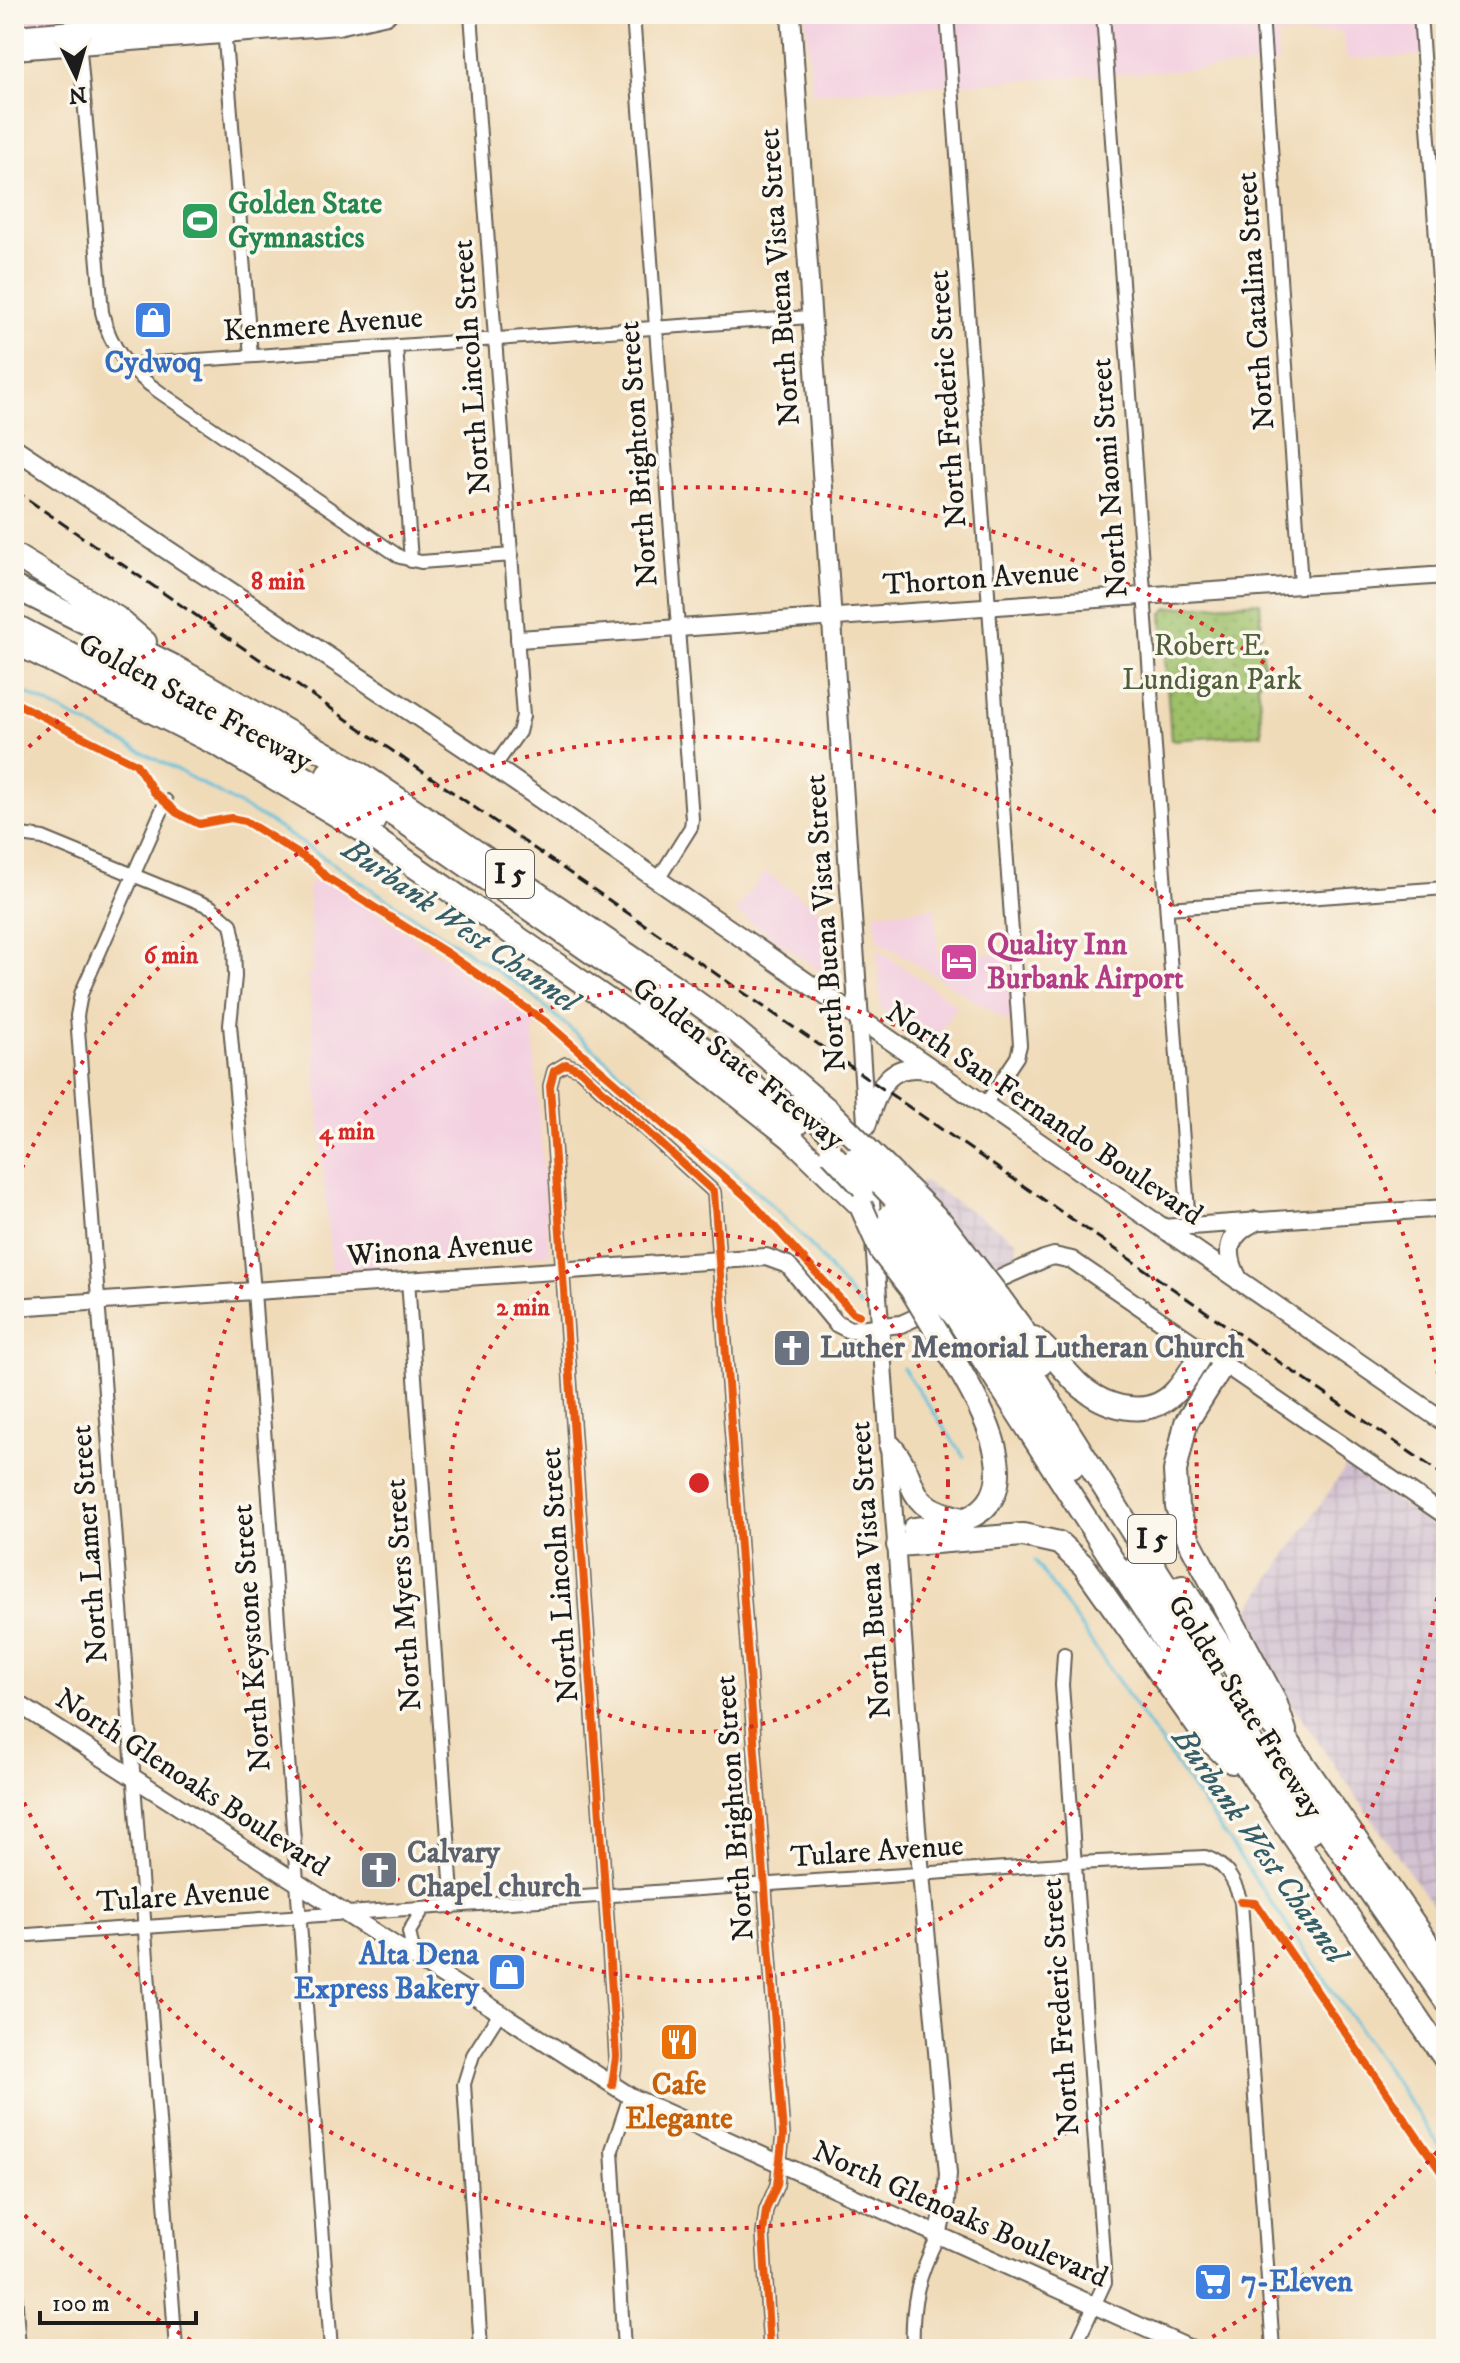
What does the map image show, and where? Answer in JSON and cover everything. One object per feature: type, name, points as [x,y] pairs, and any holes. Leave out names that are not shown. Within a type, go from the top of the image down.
[{"type":"highway","points":[[14,555],[117,618],[173,666]]},
{"type":"highway","name":"Golden State Freeway","points":[[14,587],[254,709],[414,808],[704,1008],[830,1143],[861,1206],[977,1308],[1023,1330],[1032,1350],[1269,1722],[1289,1743],[1446,1970]]},
{"type":"highway","points":[[14,625],[225,731],[324,787],[716,1056],[830,1143]]},
{"type":"highway","points":[[105,631],[119,658],[281,745],[403,821],[722,1043],[830,1143],[927,1256],[1021,1356],[1265,1739],[1446,2001]]},
{"type":"highway","name":"Golden State Freeway","points":[[14,642],[222,747],[365,832],[683,1052],[756,1108],[830,1143],[942,1223],[977,1308],[1265,1793],[1446,2060]]},
{"type":"highway","points":[[861,1206],[881,1251],[911,1289],[984,1418],[998,1461],[997,1490],[984,1508],[964,1520],[898,1538]]},
{"type":"highway","points":[[977,1308],[1314,1840],[1446,2033]]},
{"type":"highway","points":[[1023,1330],[1038,1340],[1077,1383],[1100,1400],[1119,1407],[1140,1409],[1160,1404],[1174,1394],[1203,1350]]},
{"type":"highway","points":[[1223,1364],[1186,1423],[1175,1471],[1177,1507],[1189,1540],[1275,1701],[1289,1743]]},
{"type":"highway","points":[[891,1447],[901,1458],[915,1495],[943,1515],[964,1520]]},
{"type":"highway","points":[[898,1538],[1023,1535],[1059,1543],[1084,1566],[1203,1734],[1265,1793]]},
{"type":"main road","points":[[224,25],[268,14]]},
{"type":"main road","points":[[367,14],[373,15]]},
{"type":"main road","points":[[14,50],[79,38],[224,25],[338,25],[387,14]]},
{"type":"main road","name":"North Buena Vista Street","points":[[791,14],[880,1327],[921,1876],[948,2174],[938,2236]]},
{"type":"main road","points":[[14,35],[79,38]]},
{"type":"main road","name":"North San Fernando Boulevard","points":[[14,448],[166,552],[494,767],[1446,1423]]},
{"type":"main road","name":"Thorton Avenue","points":[[519,639],[1446,575]]},
{"type":"main road","points":[[866,1126],[878,1091],[890,1075],[910,1067],[933,1071]]},
{"type":"main road","points":[[1162,1228],[1446,1208]]},
{"type":"main road","points":[[1239,1281],[1230,1263],[1229,1246],[1235,1232],[1256,1221]]},
{"type":"main road","name":"Winona Avenue","points":[[14,1307],[778,1258],[836,1323],[858,1331],[906,1322],[1044,1259],[1065,1257],[1203,1350]]},
{"type":"main road","points":[[1203,1350],[1446,1516]]},
{"type":"main road","name":"North Glenoaks Boulevard","points":[[14,1701],[630,2096],[1191,2349]]},
{"type":"street","name":"North Lincoln Street","points":[[471,14],[523,716],[519,732],[494,767]]},
{"type":"street","name":"North Brighton Street","points":[[633,14],[692,819],[691,827],[657,881]]},
{"type":"street","name":"North Frederic Street","points":[[947,14],[1020,1045],[1017,1057],[984,1106]]},
{"type":"street","name":"North Naomi Street","points":[[1103,14],[1189,1226]]},
{"type":"street","name":"North Catalina Street","points":[[1262,14],[1301,585]]},
{"type":"street","points":[[1420,14],[1446,379]]},
{"type":"street","points":[[224,25],[251,356]]},
{"type":"street","points":[[79,38],[102,312],[109,334],[126,365],[161,393],[390,550],[411,561],[512,555]]},
{"type":"street","name":"Kenmere Avenue","points":[[126,365],[810,317]]},
{"type":"street","points":[[396,346],[411,561]]},
{"type":"street","name":"North Lamer Street","points":[[166,801],[81,994],[77,1016],[176,2349]]},
{"type":"street","points":[[14,834],[43,838],[133,875]]},
{"type":"street","name":"North Keystone Street","points":[[133,875],[211,907],[231,924],[235,977],[230,1025],[254,1291],[331,2349]]},
{"type":"street","points":[[1168,908],[1446,888]]},
{"type":"street","name":"North Brighton Street","points":[[561,1065],[571,1064],[580,1070],[710,1185],[719,1260],[783,2135],[780,2164],[763,2234],[770,2349]]},
{"type":"street","name":"North Lincoln Street","points":[[561,1065],[551,1077],[550,1086],[616,2057],[612,2085]]},
{"type":"street","name":"North Myers Street","points":[[408,1280],[453,1907]]},
{"type":"street","name":"North Frederic Street","points":[[1064,1654],[1062,1685],[1105,2282],[1074,2349]]},
{"type":"street","name":"Tulare Avenue","points":[[14,1936],[765,1887],[1077,1863],[1205,1857],[1223,1866],[1241,1902],[1273,2349]]},
{"type":"street","points":[[415,1959],[409,1932],[423,1909]]},
{"type":"street","points":[[481,2349],[464,2084],[473,2055],[499,2014]]},
{"type":"street","points":[[624,2349],[612,2150],[630,2096]]},
{"type":"street","name":"North Buena Vista Street","points":[[913,2349],[912,2318],[918,2275],[938,2236]]},
{"type":"street","points":[[14,2277],[19,2349]]},
{"type":"shaded area","points":[[14,14],[151,14],[14,27]]},
{"type":"shaded area","points":[[805,14],[1446,14],[1446,23],[1429,25],[1431,55],[1347,59],[1342,31],[1277,36],[1278,64],[812,93]]},
{"type":"shaded area","points":[[765,872],[835,921],[838,964],[833,972],[823,973],[735,911]]},
{"type":"shaded area","points":[[318,873],[540,1023],[533,1031],[549,1254],[331,1270],[308,973],[313,972],[308,888]]},
{"type":"shaded area","points":[[935,908],[938,957],[1006,953],[1013,1024],[879,941],[874,913]]},
{"type":"shaded area","points":[[877,949],[957,1005],[930,1046],[881,1009]]},
{"type":"shaded area","points":[[923,1181],[1016,1240],[1016,1255],[931,1292],[898,1205]]},
{"type":"shaded area","points":[[1346,1467],[1446,1535],[1446,1925],[1273,1677],[1244,1617]]},
{"type":"green space","name":"Robert E. Lundigan Park","points":[[1260,602],[1262,634],[1254,635],[1255,646],[1262,647],[1264,674],[1258,683],[1262,734],[1171,740],[1162,614],[1168,608]]},
{"type":"waterway","name":"Burbank West Channel","points":[[14,687],[181,772],[271,823],[526,990],[763,1197],[807,1241],[860,1307]]},
{"type":"waterway","name":"Burbank West Channel","points":[[903,1368],[964,1457]]},
{"type":"waterway","name":"Burbank West Channel","points":[[1035,1561],[1446,2155]]},
{"type":"railway","points":[[14,490],[1446,1477]]},
{"type":"cycle path","points":[[14,702],[136,764],[154,792],[177,813],[199,824],[231,818],[245,821],[313,863],[326,877],[450,955],[546,1022],[749,1199],[853,1313],[859,1315]]},
{"type":"cycle path","points":[[612,2085],[616,2057],[614,2021],[550,1086],[554,1071],[566,1064],[580,1070],[714,1192],[783,2135],[777,2185],[766,2210],[763,2234],[770,2349]]},
{"type":"cycle path","points":[[1241,1902],[1256,1903],[1446,2179]]},
{"type":"place","name":"Golden State Gymnastics","points":[[200,221]]},
{"type":"place","name":"Cydwoq","points":[[153,320]]},
{"type":"place","name":"Quality Inn Burbank Airport","points":[[959,962]]},
{"type":"place","name":"Luther Memorial Lutheran Church","points":[[792,1348]]},
{"type":"place","name":"Calvary Chapel church","points":[[379,1870]]},
{"type":"place","name":"Alta Dena Express Bakery","points":[[507,1972]]},
{"type":"place","name":"Cafe Elegante","points":[[679,2042]]},
{"type":"place","name":"7-Eleven","points":[[1213,2282]]}]
